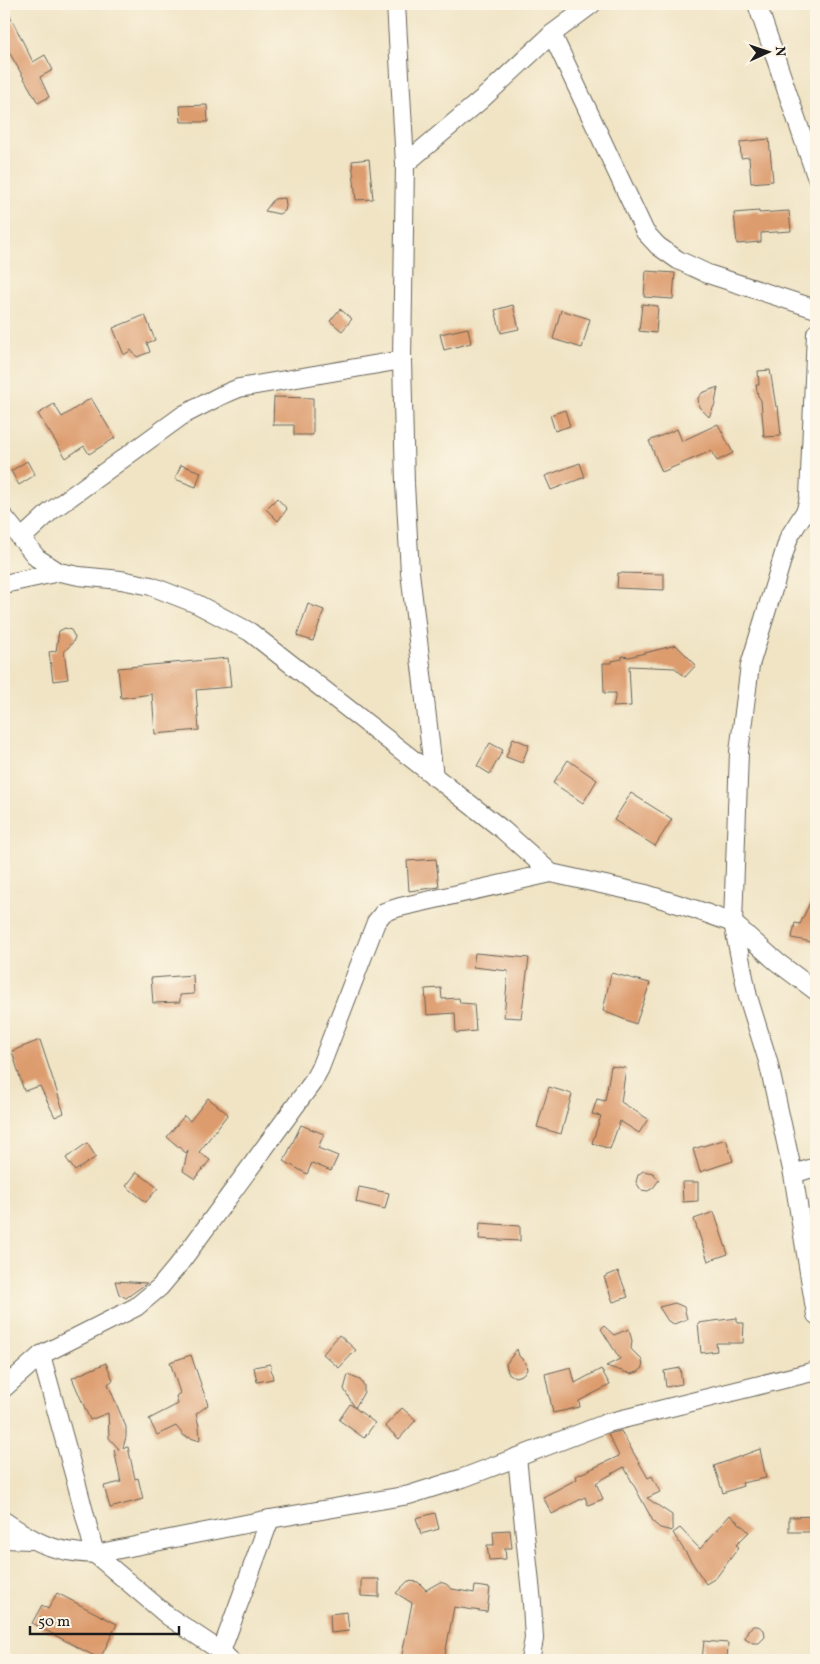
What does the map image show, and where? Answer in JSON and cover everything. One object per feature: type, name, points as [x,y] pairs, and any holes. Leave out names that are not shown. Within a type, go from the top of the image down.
[{"type":"street","points":[[396,4],[406,164],[402,360],[405,484],[410,572],[434,777]]},
{"type":"street","points":[[406,164],[482,99],[552,34],[592,4]]},
{"type":"street","points":[[756,4],[816,176]]},
{"type":"street","points":[[552,34],[645,232],[658,246],[678,260],[708,274],[816,309]]},
{"type":"street","points":[[816,333],[809,497],[806,510],[788,537],[750,665],[739,752],[733,924],[748,998],[768,1061],[793,1174],[816,1315]]},
{"type":"street","points":[[21,539],[51,511],[148,440],[183,415],[220,396],[240,388],[402,360]]},
{"type":"street","points":[[4,517],[37,558],[59,572],[151,586],[198,604],[250,632],[503,830],[551,873]]},
{"type":"street","points":[[4,584],[59,572]]},
{"type":"street","points":[[4,1388],[40,1355],[136,1307],[160,1286],[180,1263],[312,1084],[320,1068],[376,922],[384,912],[551,873],[646,894],[733,924],[777,962],[816,991]]},
{"type":"street","points":[[793,1174],[816,1167]]},
{"type":"street","points":[[40,1355],[95,1554],[168,1616],[223,1657],[270,1519]]},
{"type":"street","points":[[4,1521],[31,1540],[48,1547],[72,1553],[95,1554],[270,1519],[409,1495],[463,1478],[608,1423],[816,1371]]},
{"type":"street","points":[[517,1457],[532,1603],[534,1640],[530,1660]]},
{"type":"street","points":[[4,1539],[31,1540]]},
{"type":"building","points":[[4,4],[33,62],[45,55],[53,70],[40,77],[49,97],[38,103],[8,50],[4,52]]},
{"type":"building","points":[[207,105],[208,122],[181,122],[180,106]]},
{"type":"building","points":[[769,139],[773,181],[751,183],[749,157],[741,158],[740,142]]},
{"type":"building","points":[[369,159],[373,199],[356,200],[352,161]]},
{"type":"building","points":[[285,198],[285,211],[279,214],[265,211],[274,199]]},
{"type":"building","points":[[759,211],[759,213],[789,211],[791,231],[761,233],[761,242],[737,244],[734,213]]},
{"type":"building","points":[[646,271],[675,273],[673,299],[644,297]]},
{"type":"building","points":[[642,304],[658,306],[656,333],[639,331]]},
{"type":"building","points":[[513,305],[519,329],[501,333],[495,310]]},
{"type":"building","points":[[340,309],[352,319],[342,331],[330,321]]},
{"type":"building","points":[[561,310],[590,319],[582,348],[553,339]]},
{"type":"building","points":[[145,315],[155,340],[147,343],[150,352],[137,357],[131,350],[124,355],[113,328]]},
{"type":"building","points":[[468,328],[471,343],[444,350],[440,334]]},
{"type":"building","points":[[770,370],[776,407],[778,406],[781,436],[764,437],[761,400],[758,396],[756,385],[759,385],[758,371]]},
{"type":"building","points":[[718,387],[715,404],[709,417],[699,407],[698,398],[702,393]]},
{"type":"building","points":[[274,397],[313,398],[313,435],[294,435],[294,425],[273,425]]},
{"type":"building","points":[[91,398],[115,438],[89,454],[84,446],[66,458],[38,414],[54,404],[62,417]]},
{"type":"building","points":[[565,410],[570,426],[555,431],[550,415]]},
{"type":"building","points":[[718,424],[733,453],[717,461],[711,451],[662,472],[649,441],[677,429],[682,441]]},
{"type":"building","points":[[27,461],[35,475],[19,485],[11,471]]},
{"type":"building","points":[[580,463],[585,477],[551,490],[545,476]]},
{"type":"building","points":[[181,465],[201,472],[196,487],[175,479]]},
{"type":"building","points":[[277,498],[287,509],[278,521],[266,509]]},
{"type":"building","points":[[618,573],[664,574],[664,590],[617,588]]},
{"type":"building","points":[[308,604],[324,610],[313,641],[297,636]]},
{"type":"building","points":[[65,628],[71,630],[75,637],[64,652],[68,679],[53,681],[49,652],[56,651],[59,631]]},
{"type":"building","points":[[676,645],[696,665],[685,677],[675,668],[629,666],[631,706],[613,707],[616,693],[604,693],[603,663],[612,663],[612,661],[622,659],[622,656],[629,657]]},
{"type":"building","points":[[228,658],[231,687],[196,690],[199,730],[155,734],[152,694],[121,698],[118,668]]},
{"type":"building","points":[[513,738],[529,745],[522,763],[506,757]]},
{"type":"building","points":[[490,743],[503,750],[490,774],[477,766]]},
{"type":"building","points":[[568,760],[597,780],[583,803],[553,783]]},
{"type":"building","points":[[631,793],[672,819],[655,846],[614,820]]},
{"type":"building","points":[[436,859],[439,887],[409,891],[407,861]]},
{"type":"building","points":[[816,890],[816,943],[792,938],[795,923],[800,924]]},
{"type":"building","points":[[475,953],[529,958],[521,1018],[504,1017],[508,971],[473,967]]},
{"type":"building","points":[[611,973],[650,983],[636,1024],[603,1011]]},
{"type":"building","points":[[193,975],[194,994],[180,995],[180,1002],[153,1003],[151,978]]},
{"type":"building","points":[[441,988],[442,999],[459,998],[460,1003],[474,1004],[476,1031],[456,1033],[455,1013],[427,1015],[425,989]]},
{"type":"building","points":[[40,1040],[64,1113],[55,1117],[40,1086],[24,1091],[12,1051]]},
{"type":"building","points":[[611,1066],[626,1068],[621,1102],[648,1119],[639,1133],[620,1121],[610,1149],[592,1143],[601,1116],[592,1114],[597,1099],[605,1101]]},
{"type":"building","points":[[549,1087],[572,1094],[561,1134],[537,1127]]},
{"type":"building","points":[[208,1098],[228,1114],[199,1152],[210,1160],[195,1179],[183,1171],[188,1150],[186,1153],[167,1137],[184,1116],[190,1121]]},
{"type":"building","points":[[301,1125],[324,1134],[318,1148],[338,1156],[331,1171],[312,1163],[307,1174],[284,1161]]},
{"type":"building","points":[[726,1139],[733,1161],[700,1172],[693,1149]]},
{"type":"building","points":[[87,1143],[96,1157],[75,1171],[66,1158]]},
{"type":"building","points":[[643,1171],[653,1173],[659,1180],[648,1191],[641,1190],[636,1182],[638,1175]]},
{"type":"building","points":[[137,1172],[158,1188],[146,1202],[126,1186]]},
{"type":"building","points":[[682,1182],[698,1182],[698,1201],[683,1202]]},
{"type":"building","points":[[359,1187],[389,1193],[385,1209],[356,1202]]},
{"type":"building","points":[[714,1212],[728,1254],[708,1261],[694,1219]]},
{"type":"building","points":[[480,1223],[520,1226],[520,1241],[479,1239]]},
{"type":"building","points":[[618,1271],[628,1297],[613,1302],[604,1277]]},
{"type":"building","points":[[115,1281],[147,1283],[126,1298],[119,1294]]},
{"type":"building","points":[[675,1303],[684,1307],[687,1319],[674,1324],[668,1321],[659,1307]]},
{"type":"building","points":[[737,1318],[737,1323],[744,1323],[743,1343],[716,1343],[717,1351],[701,1353],[698,1323]]},
{"type":"building","points":[[604,1326],[614,1335],[629,1329],[632,1341],[631,1349],[642,1360],[643,1368],[631,1374],[606,1366],[620,1359],[601,1329]]},
{"type":"building","points":[[339,1335],[356,1350],[339,1368],[323,1354]]},
{"type":"building","points":[[517,1349],[519,1356],[526,1363],[527,1370],[522,1375],[515,1377],[508,1373],[506,1364]]},
{"type":"building","points":[[191,1355],[208,1405],[196,1414],[200,1441],[184,1436],[176,1426],[157,1435],[149,1419],[178,1404],[176,1396],[180,1393],[170,1362]]},
{"type":"building","points":[[106,1363],[113,1380],[108,1384],[126,1427],[123,1448],[128,1447],[135,1479],[138,1478],[143,1499],[110,1508],[104,1486],[121,1482],[114,1450],[119,1449],[109,1438],[108,1413],[90,1420],[72,1378]]},
{"type":"building","points":[[270,1364],[273,1379],[257,1382],[254,1367]]},
{"type":"building","points":[[571,1367],[575,1383],[601,1369],[610,1385],[579,1401],[580,1407],[553,1413],[545,1374]]},
{"type":"building","points":[[680,1368],[682,1384],[666,1387],[664,1371]]},
{"type":"building","points":[[348,1375],[360,1380],[364,1385],[364,1392],[355,1408],[344,1389]]},
{"type":"building","points":[[350,1404],[375,1423],[364,1438],[339,1420]]},
{"type":"building","points":[[402,1408],[416,1420],[399,1439],[385,1426]]},
{"type":"building","points":[[621,1431],[648,1478],[652,1476],[660,1492],[647,1498],[672,1515],[672,1531],[660,1528],[654,1523],[624,1467],[596,1483],[603,1499],[588,1505],[585,1497],[552,1514],[543,1497],[577,1479],[576,1476],[619,1456],[608,1434]]},
{"type":"building","points":[[760,1449],[766,1478],[742,1483],[743,1486],[723,1493],[714,1466]]},
{"type":"building","points":[[435,1513],[439,1529],[421,1534],[416,1518]]},
{"type":"building","points":[[730,1515],[749,1532],[736,1545],[739,1547],[716,1578],[706,1584],[673,1533],[680,1528],[700,1549]]},
{"type":"building","points":[[816,1516],[816,1532],[789,1532],[789,1517]]},
{"type":"building","points":[[510,1530],[512,1548],[505,1548],[506,1559],[489,1560],[487,1545],[494,1545],[493,1531]]},
{"type":"building","points":[[361,1579],[379,1579],[379,1597],[361,1596]]},
{"type":"building","points":[[408,1581],[418,1582],[426,1590],[440,1582],[452,1589],[474,1593],[475,1586],[490,1588],[487,1612],[454,1607],[444,1660],[401,1660],[412,1603],[396,1593]]},
{"type":"building","points":[[57,1593],[117,1624],[100,1659],[32,1623],[42,1605],[48,1609]]},
{"type":"building","points":[[347,1612],[349,1631],[331,1633],[330,1614]]},
{"type":"building","points":[[753,1626],[758,1626],[764,1630],[765,1637],[759,1643],[753,1643],[745,1638],[748,1630]]},
{"type":"building","points":[[704,1641],[728,1643],[727,1660],[702,1660]]}]
